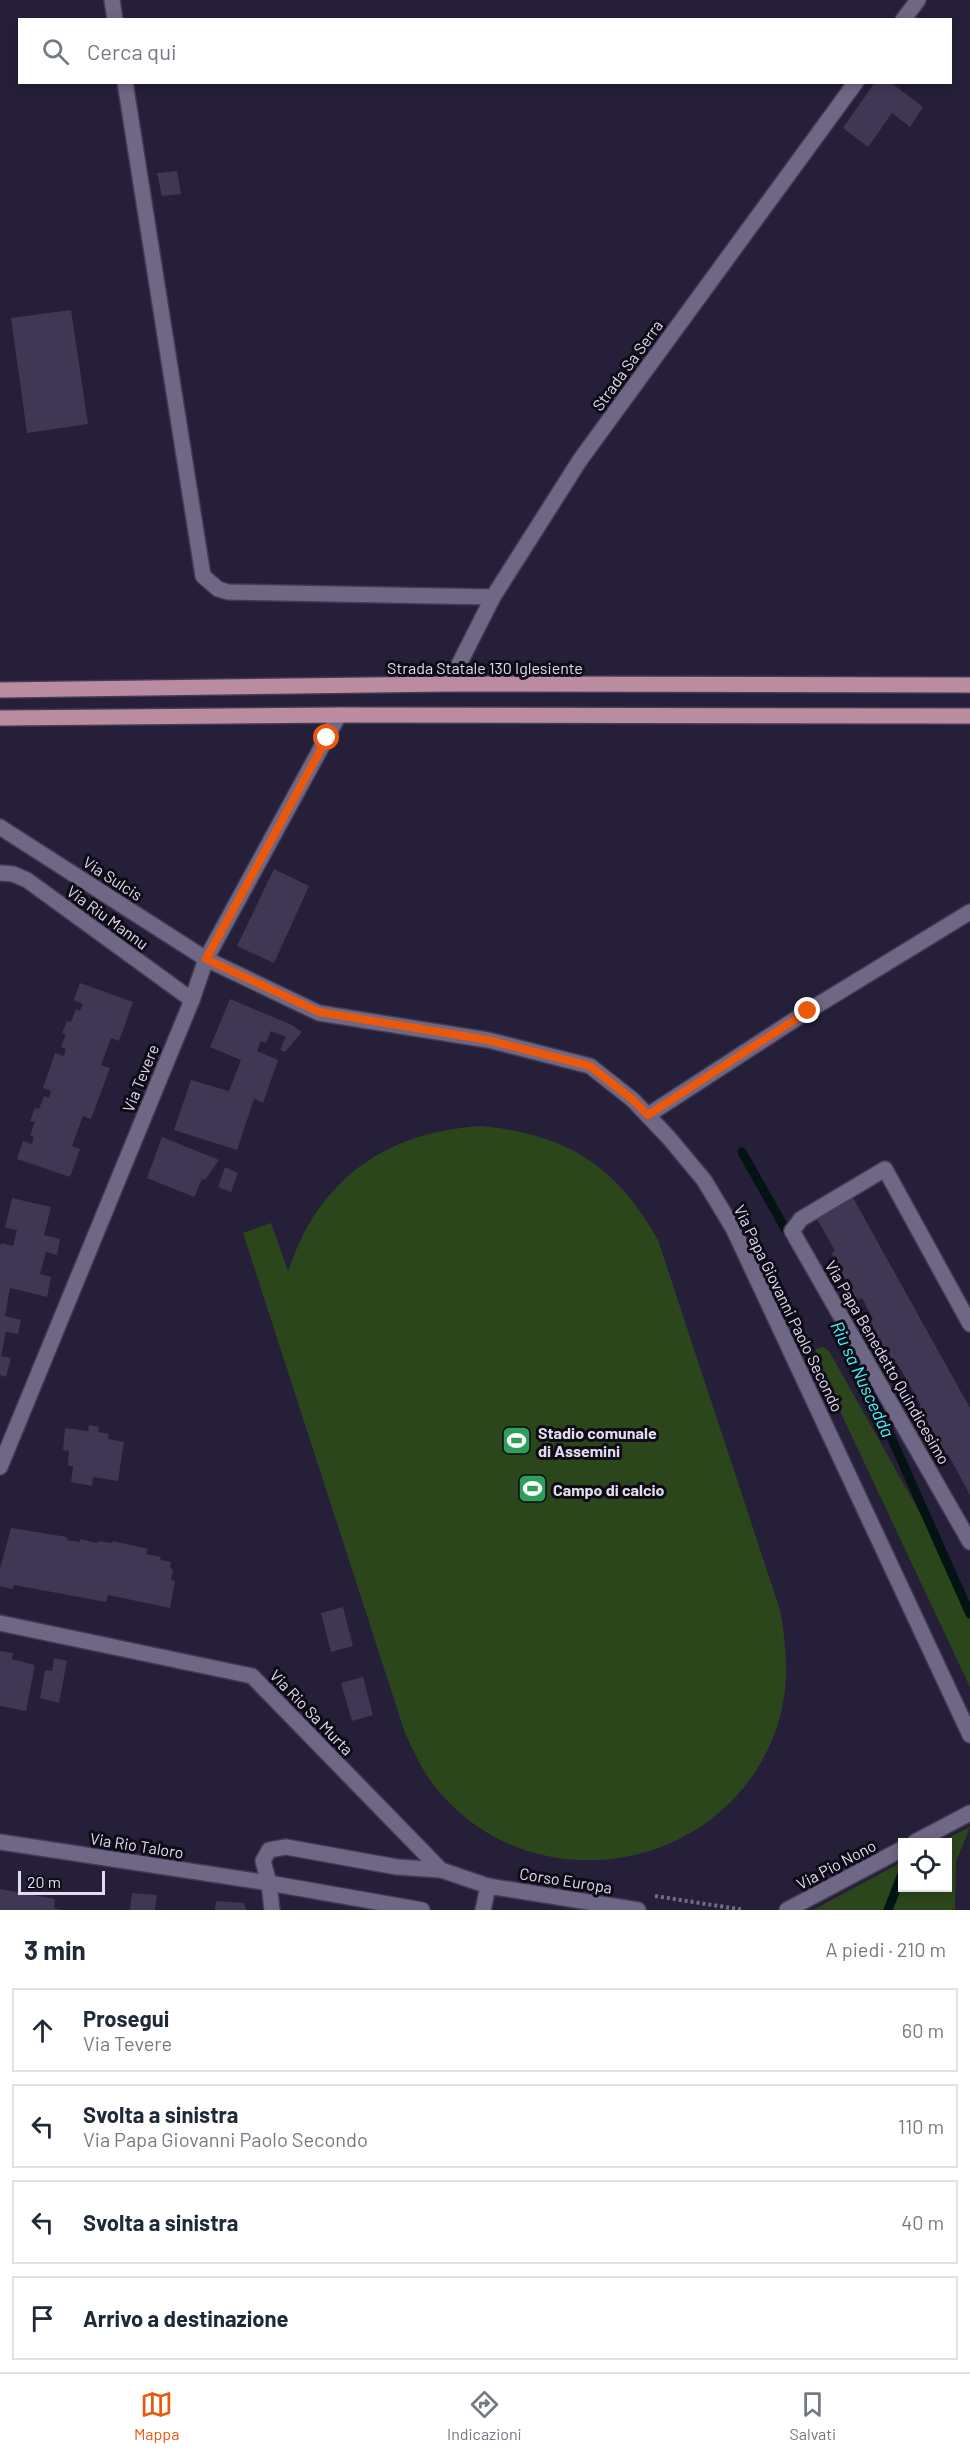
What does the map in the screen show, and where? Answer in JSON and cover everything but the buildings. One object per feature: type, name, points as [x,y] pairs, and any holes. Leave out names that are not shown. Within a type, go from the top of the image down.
[{"type":"main road","name":"Strada Statale 130 Iglesiente","points":[[0,690],[449,684],[970,685]]},
{"type":"main road","points":[[0,718],[339,715],[970,716]]},
{"type":"street","points":[[112,0],[115,18]]},
{"type":"street","points":[[904,18],[918,0]]},
{"type":"street","points":[[125,84],[203,576],[218,589],[228,592],[493,597]]},
{"type":"street","name":"Strada Sa Serra","points":[[449,684],[493,597],[580,460],[855,84]]},
{"type":"street","name":"Via Tevere","points":[[0,1467],[192,1000],[206,959],[339,715]]},
{"type":"street","name":"Via Sulcis","points":[[0,827],[206,959]]},
{"type":"street","name":"Via Riu Mannu","points":[[0,873],[13,874],[27,880],[192,1000]]},
{"type":"street","points":[[648,1115],[808,1011],[970,912]]},
{"type":"street","name":"Via Papa Giovanni Paolo Secondo","points":[[206,959],[319,1012],[488,1040],[590,1066],[648,1115],[704,1180],[733,1227],[970,1735]]},
{"type":"street","name":"Via Papa Benedetto Quindicesimo","points":[[970,1324],[885,1169],[801,1219],[792,1231],[970,1542]]},
{"type":"street","name":"Via Rio Sa Murta","points":[[0,1623],[252,1676],[441,1870],[488,1886]]},
{"type":"street","points":[[923,1838],[970,1813]]},
{"type":"street","name":"Via Rio Taloro","points":[[0,1842],[269,1883],[422,1910]]},
{"type":"street","points":[[272,1910],[269,1883],[263,1861],[269,1850],[286,1847],[397,1867],[441,1870]]},
{"type":"street","name":"Via Pio Nono","points":[[787,1910],[898,1852]]},
{"type":"street","points":[[483,1910],[488,1886]]},
{"type":"street","name":"Corso Europa","points":[[488,1886],[638,1910]]},
{"type":"green space","name":"Stadio comunale di Assemini","points":[[481,1126],[539,1137],[586,1158],[606,1173],[625,1192],[642,1214],[658,1240],[780,1610],[786,1658],[783,1704],[774,1735],[748,1782],[712,1819],[668,1844],[620,1858],[570,1860],[521,1849],[475,1825],[436,1788],[423,1769],[405,1733],[243,1233],[271,1223],[288,1271],[300,1241],[317,1211],[354,1171],[399,1144],[452,1129]]},
{"type":"green space","points":[[823,1347],[829,1351],[970,1602],[970,1687],[815,1358],[816,1349]]},
{"type":"green space","points":[[970,1827],[956,1862],[955,1910],[813,1910],[898,1864],[898,1892],[952,1892],[952,1838],[948,1838]]},
{"type":"waterway","name":"Riu sa Nuscedda","points":[[742,1152],[791,1239]]},
{"type":"waterway","name":"Riu sa Nuscedda","points":[[850,1345],[970,1614]]},
{"type":"waterway","name":"Riu sa Nuscedda","points":[[888,1910],[898,1884]]},
{"type":"place","name":"Stadio comunale di Assemini","points":[[517,1441]]},
{"type":"place","name":"Campo di calcio","points":[[532,1489]]},
{"type":"route","points":[[327,738],[206,959],[319,1012],[488,1040],[590,1066],[648,1115],[808,1011]]}]
